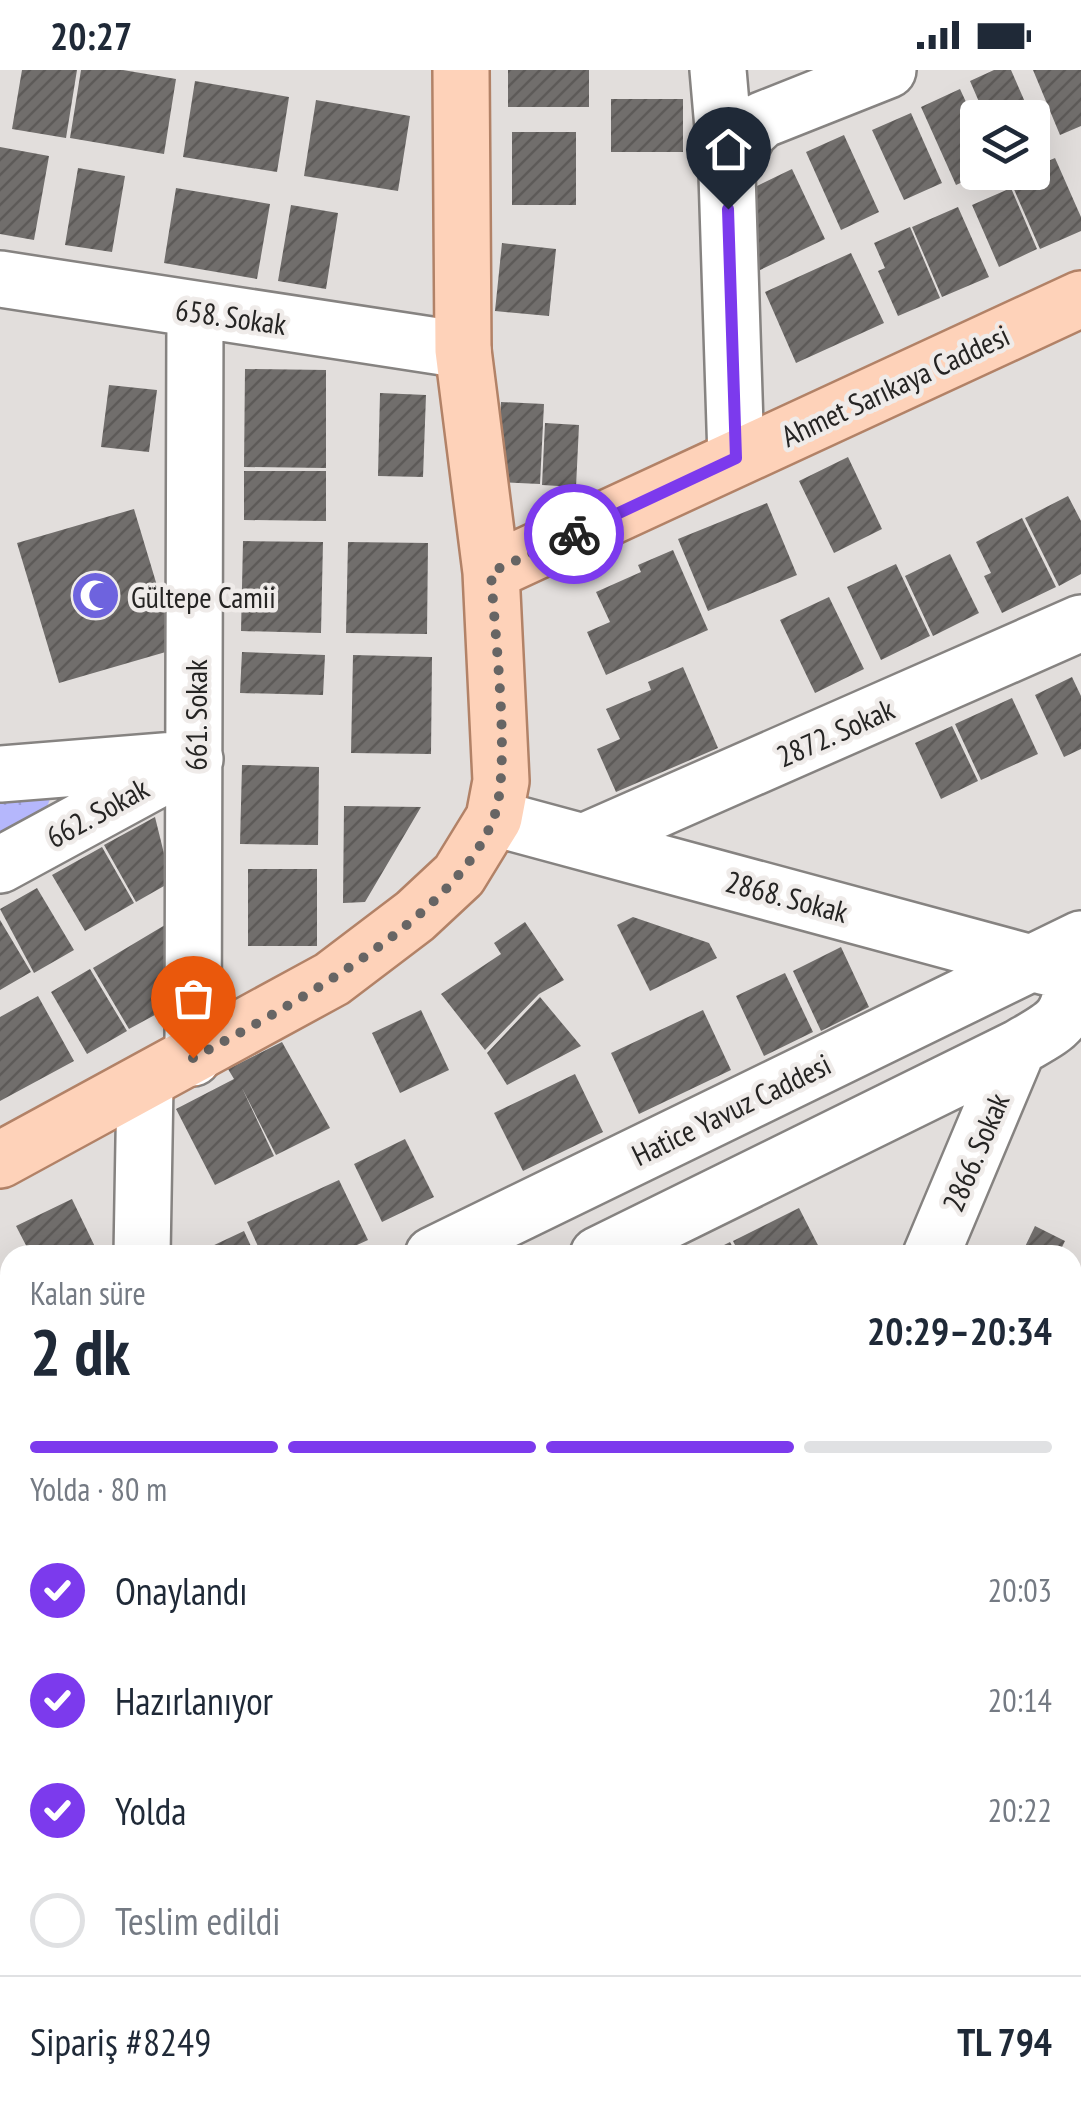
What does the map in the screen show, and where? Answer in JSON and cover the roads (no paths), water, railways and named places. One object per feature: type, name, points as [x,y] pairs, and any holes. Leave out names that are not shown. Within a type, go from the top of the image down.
[{"type":"main road","points":[[0,1160],[332,979],[415,916],[459,875],[494,818],[500,780],[491,572],[463,350],[451,72]]},
{"type":"main road","name":"Ahmet Sarıkaya Caddesi","points":[[491,572],[1081,299]]},
{"type":"street","points":[[718,70],[728,174],[736,458]]},
{"type":"street","points":[[728,174],[749,132],[762,120],[888,70]]},
{"type":"street","name":"658. Sokak","points":[[0,278],[195,312],[463,350]]},
{"type":"street","name":"661. Sokak","points":[[193,1058],[195,312]]},
{"type":"street","name":"2872. Sokak","points":[[588,840],[1081,623]]},
{"type":"street","points":[[0,774],[195,758]]},
{"type":"street","name":"662. Sokak","points":[[0,865],[195,758]]},
{"type":"street","name":"2868. Sokak","points":[[494,818],[1066,962]]},
{"type":"street","points":[[618,1245],[1018,1048],[1063,1022],[1071,1007],[1066,962]]},
{"type":"street","name":"Hatice Yavuz Caddesi","points":[[454,1245],[1066,962]]},
{"type":"street","name":"2866. Sokak","points":[[935,1245],[1018,1048]]},
{"type":"street","points":[[142,1245],[145,1084]]},
{"type":"place","name":"Gültepe Camii","points":[[96,596]]}]
